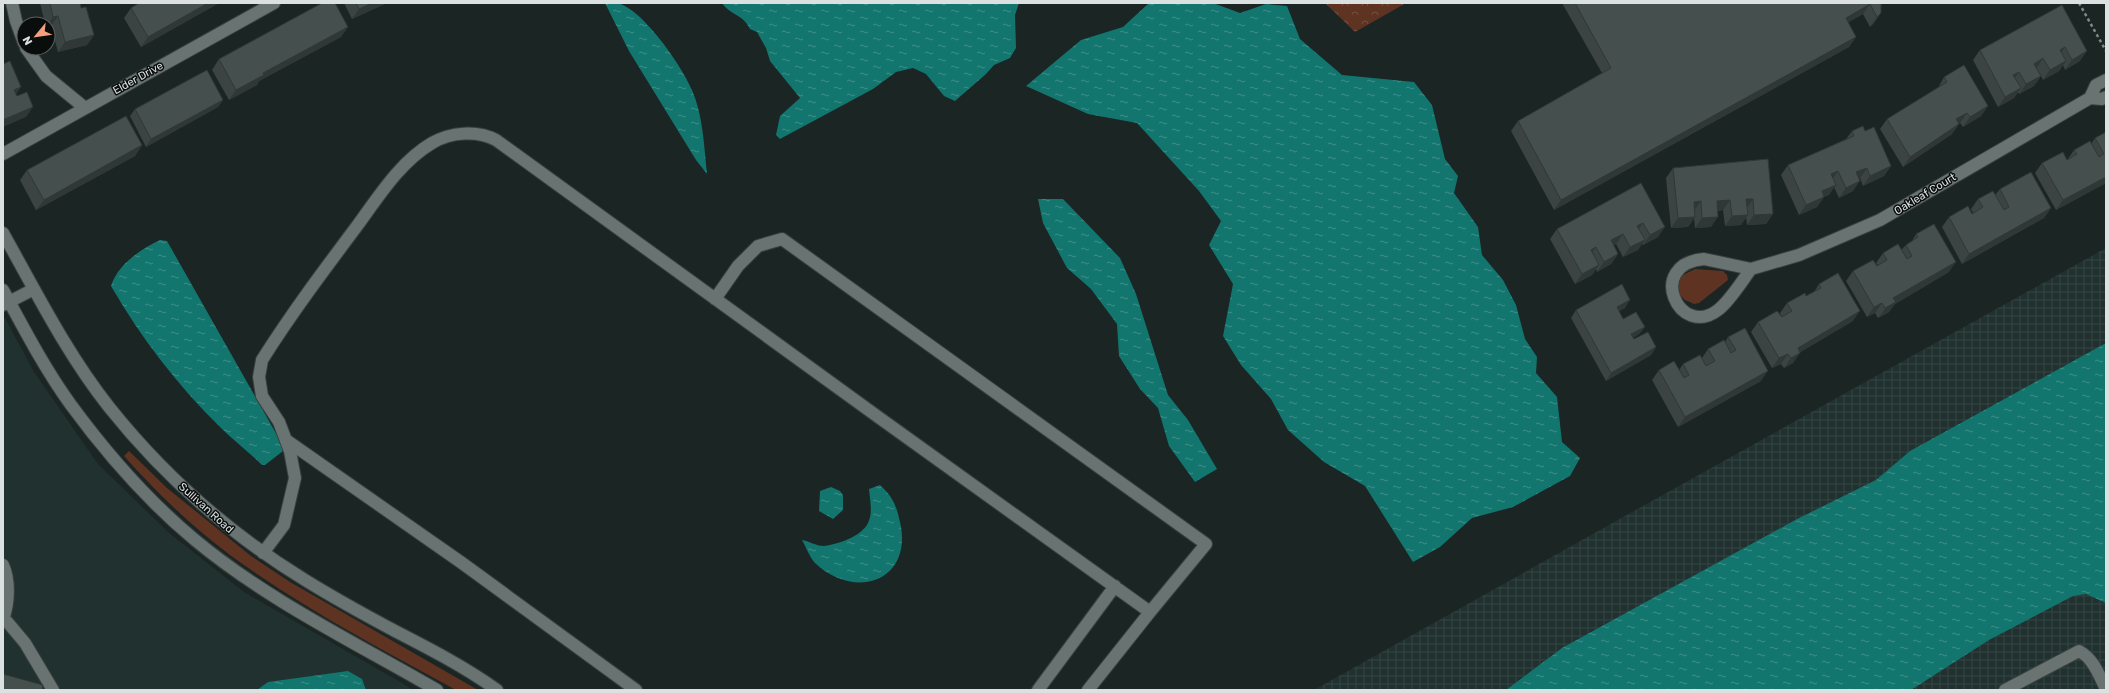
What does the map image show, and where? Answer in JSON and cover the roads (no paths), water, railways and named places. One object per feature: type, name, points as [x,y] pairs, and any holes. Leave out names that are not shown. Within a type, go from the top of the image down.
[{"type":"street","points":[[12,3],[16,21]]},
{"type":"street","name":"Elder Drive","points":[[3,154],[274,3]]},
{"type":"street","points":[[32,56],[46,76],[85,108]]},
{"type":"street","name":"Oakleaf Court","points":[[2090,98],[2096,85],[2106,80]]},
{"type":"street","name":"Oakleaf Court","points":[[1751,269],[1719,309],[1709,315],[1698,316],[1687,314],[1679,307],[1673,297],[1672,286],[1675,274],[1682,266],[1692,260],[1704,259],[1751,269],[1799,254],[1880,220],[2090,98],[2102,99],[2106,97]]},
{"type":"street","points":[[263,553],[284,525],[290,505],[295,478],[290,452],[279,422],[262,396],[259,376],[262,360],[334,256],[390,181],[408,161],[433,143],[455,134],[485,134],[496,140],[1150,612]]},
{"type":"street","name":"Sullivan Road","points":[[3,233],[34,289],[80,364],[109,406],[141,445],[188,493],[242,539],[305,580],[443,656],[497,690]]},
{"type":"street","points":[[715,299],[738,266],[758,246],[782,239],[1206,544],[1088,690]]},
{"type":"street","points":[[6,304],[34,289]]},
{"type":"street","points":[[3,290],[6,304],[66,398],[107,451],[136,485],[196,540],[264,590],[437,690]]},
{"type":"street","points":[[285,440],[462,563],[636,690]]},
{"type":"street","points":[[3,565],[6,571],[7,593],[7,610],[3,619],[25,643],[53,690]]},
{"type":"street","points":[[1038,690],[1115,586]]},
{"type":"street","points":[[2005,690],[2079,651],[2088,657],[2102,686]]},
{"type":"water","points":[[605,3],[617,3],[627,7],[638,15],[660,39],[680,67],[692,90],[699,110],[707,174],[696,160],[629,51]]},
{"type":"water","points":[[722,3],[1019,3],[1015,15],[1016,48],[1010,58],[994,65],[955,101],[944,96],[926,74],[913,68],[896,72],[873,89],[780,139],[776,135],[780,116],[800,98],[770,61],[766,48],[757,32],[750,29],[744,20],[725,7]]},
{"type":"water","points":[[1149,3],[1213,3],[1240,13],[1266,4],[1287,6],[1300,39],[1342,75],[1414,82],[1432,105],[1445,159],[1458,176],[1454,193],[1478,227],[1482,255],[1503,280],[1516,305],[1525,339],[1537,357],[1536,373],[1557,397],[1562,442],[1580,458],[1570,476],[1513,507],[1472,518],[1440,547],[1413,562],[1365,486],[1324,462],[1288,430],[1271,399],[1241,365],[1223,336],[1233,284],[1209,245],[1221,221],[1199,191],[1137,123],[1088,114],[1026,86],[1081,40],[1123,27]]},
{"type":"water","points":[[1038,199],[1063,199],[1120,258],[1136,294],[1168,395],[1188,420],[1217,469],[1195,482],[1169,446],[1158,408],[1140,389],[1119,356],[1117,324],[1091,289],[1067,268],[1043,223]]},
{"type":"water","points":[[160,240],[167,241],[282,444],[283,451],[265,465],[262,465],[226,433],[175,378],[148,343],[111,286],[119,271],[131,258]]},
{"type":"water","points":[[2106,343],[2106,603],[2086,594],[2073,596],[1989,640],[1911,690],[1506,690],[1562,648],[1797,519],[1876,480],[1910,451]]},
{"type":"water","points":[[880,485],[890,496],[898,513],[902,539],[899,556],[891,569],[880,578],[865,582],[849,581],[832,575],[813,561],[802,540],[823,546],[842,542],[855,536],[865,528],[870,519],[871,506],[869,489]]},
{"type":"water","points":[[831,487],[840,491],[843,495],[843,510],[833,519],[819,511],[820,491]]},
{"type":"water","points":[[348,671],[362,679],[366,690],[257,690],[268,682]]}]
